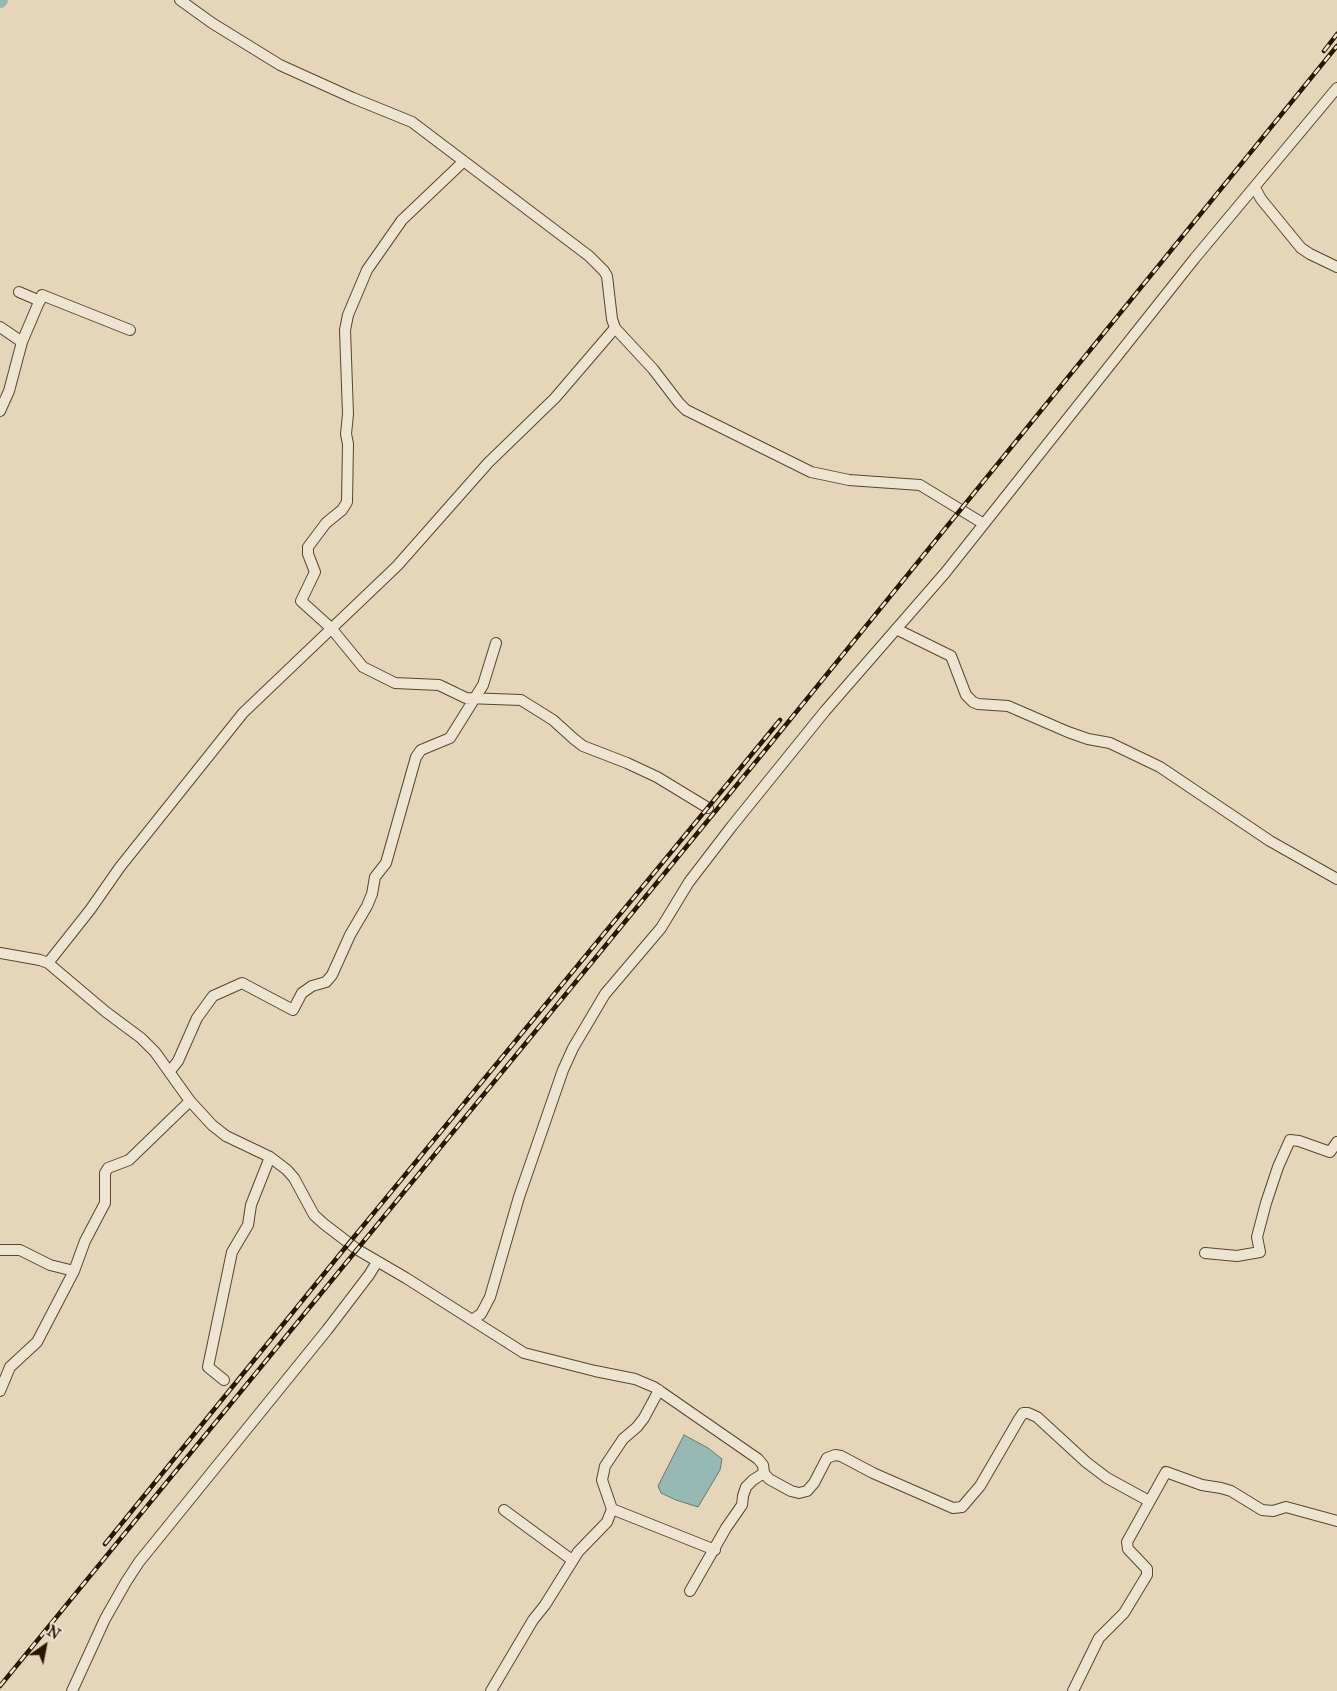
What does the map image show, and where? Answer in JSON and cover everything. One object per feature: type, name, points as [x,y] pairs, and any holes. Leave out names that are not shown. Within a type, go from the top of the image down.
[{"type":"street","points":[[180,0],[212,23],[280,65],[412,122],[598,264],[604,271],[608,281],[610,310],[615,328],[686,410],[811,472],[849,480],[920,484],[984,524]]},
{"type":"street","points":[[472,1320],[481,1314],[490,1297],[519,1197],[555,1093],[573,1048],[591,1016],[620,975],[661,928],[689,882],[732,826],[825,711],[945,573],[1195,258],[1337,88]]},
{"type":"street","points":[[463,162],[402,220],[367,270],[348,316],[344,330],[348,414],[346,434],[348,444],[347,502],[342,510],[326,523],[308,547],[308,554],[315,572],[301,601],[331,628],[364,667],[395,683],[439,685],[466,698],[520,700],[553,720],[583,746],[627,763],[708,808]]},
{"type":"street","points":[[1254,188],[1260,199],[1302,248],[1337,267]]},
{"type":"street","points":[[19,292],[40,301]]},
{"type":"street","points":[[0,411],[9,391],[22,342],[42,295],[130,330]]},
{"type":"street","points":[[0,327],[22,342]]},
{"type":"street","points":[[48,963],[90,910],[131,853],[243,713],[397,566],[488,463],[555,398],[615,328]]},
{"type":"street","points":[[896,629],[951,656],[966,695],[973,702],[1008,706],[1068,732],[1088,739],[1110,743],[1160,767],[1270,841],[1337,880]]},
{"type":"street","points":[[170,1071],[178,1061],[197,1018],[213,996],[242,983],[292,1010],[302,993],[312,986],[326,982],[332,975],[350,935],[367,906],[372,894],[375,877],[386,863],[416,757],[421,750],[450,738],[483,685],[496,643]]},
{"type":"street","points":[[0,953],[48,963],[106,1012],[141,1038],[170,1071],[190,1101],[219,1131],[241,1144],[270,1157],[287,1170],[294,1178],[307,1204],[324,1224],[358,1250],[530,1356],[645,1382],[758,1459],[763,1465],[764,1473],[770,1479],[791,1491],[799,1494],[804,1493],[814,1483],[828,1458],[835,1455],[841,1456],[953,1508],[962,1507],[980,1486],[994,1465],[1018,1419],[1023,1413],[1028,1413],[1037,1417],[1086,1462],[1107,1478],[1150,1501]]},
{"type":"street","points":[[0,1391],[10,1367],[37,1342],[74,1271],[86,1241],[105,1204],[105,1173],[108,1168],[129,1160],[190,1101]]},
{"type":"street","points":[[1205,1253],[1237,1256],[1260,1252],[1257,1237],[1266,1202],[1290,1140],[1299,1141],[1330,1152],[1337,1142]]},
{"type":"street","points":[[224,1380],[208,1367],[232,1252],[248,1225],[250,1205],[270,1157]]},
{"type":"street","points":[[0,1250],[20,1250],[50,1265],[74,1271]]},
{"type":"street","points":[[72,1691],[97,1634],[130,1575],[176,1515],[261,1414],[369,1275],[377,1262]]},
{"type":"street","points":[[491,1691],[533,1620],[550,1597],[572,1560],[584,1544],[606,1522],[612,1510],[602,1480],[605,1466],[623,1439],[644,1418],[659,1390]]},
{"type":"street","points":[[1073,1691],[1099,1638],[1124,1612],[1147,1575],[1146,1569],[1128,1549],[1127,1542],[1164,1473],[1168,1472],[1202,1485],[1231,1491],[1262,1510],[1273,1511],[1286,1507],[1337,1521]]},
{"type":"street","points":[[690,1591],[726,1528],[742,1505],[746,1487],[764,1473]]},
{"type":"street","points":[[504,1510],[572,1560]]},
{"type":"street","points":[[612,1510],[715,1550]]},
{"type":"water","points":[[684,1435],[708,1448],[722,1459],[720,1470],[698,1507],[661,1493],[658,1486]]},
{"type":"railway","points":[[1324,51],[1337,34]]},
{"type":"railway","points":[[0,1686],[763,753],[1337,46]]},
{"type":"railway","points":[[105,1544],[349,1243],[780,720]]}]
